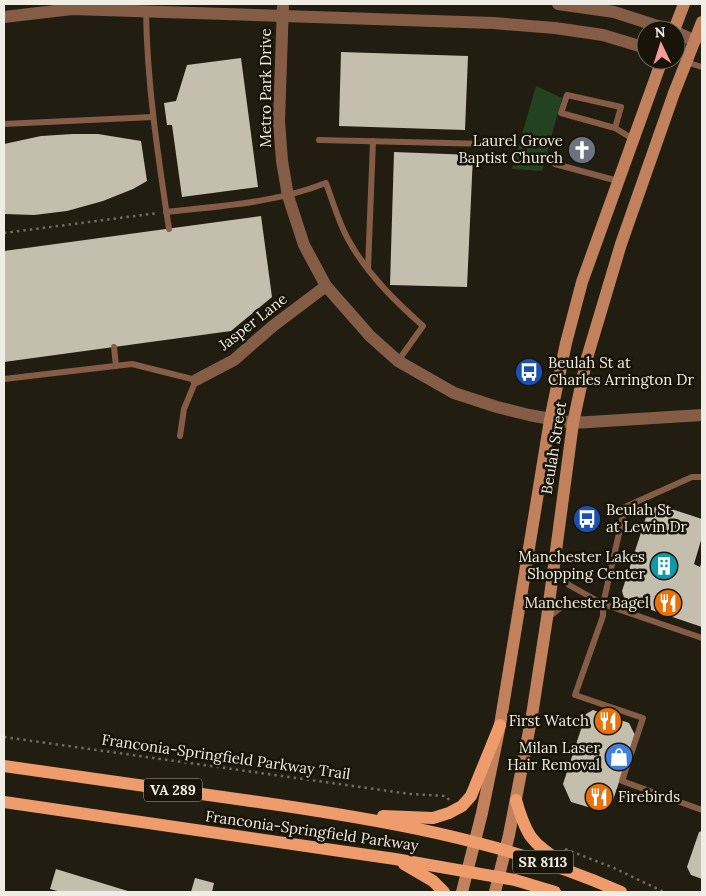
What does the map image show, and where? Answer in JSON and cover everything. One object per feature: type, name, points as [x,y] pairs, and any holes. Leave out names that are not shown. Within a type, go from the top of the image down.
[{"type":"main road","points":[[677,20],[684,4]]},
{"type":"main road","name":"Beulah Street","points":[[686,55],[698,43],[702,22]]},
{"type":"main road","name":"Beulah Street","points":[[462,892],[475,842],[500,725],[550,420],[566,343],[582,282],[658,70]]},
{"type":"main road","name":"Beulah Street","points":[[495,892],[516,800],[547,618],[573,423],[587,358],[621,244],[678,70]]},
{"type":"main road","points":[[342,814],[426,818],[456,811],[471,796],[500,725]]},
{"type":"main road","name":"Franconia-Springfield Parkway","points":[[4,766],[342,814],[459,837],[475,842]]},
{"type":"main road","points":[[516,800],[522,822],[533,842],[580,874]]},
{"type":"main road","name":"Franconia-Springfield Parkway","points":[[4,802],[395,859],[467,872]]},
{"type":"main road","name":"SR 8113","points":[[475,842],[580,874],[621,892]]},
{"type":"main road","points":[[395,859],[433,881],[444,892]]},
{"type":"main road","name":"SR 8113","points":[[467,872],[499,877],[547,891]]},
{"type":"street","points":[[558,4],[614,12],[639,20]]},
{"type":"street","points":[[4,17],[72,9],[146,11],[283,9],[555,28],[603,35],[636,45]]},
{"type":"street","name":"Metro Park Drive","points":[[283,9],[279,121],[282,161],[288,196],[304,245],[326,286],[370,336],[398,361],[454,393],[497,407],[550,420],[573,423],[702,415]]},
{"type":"street","points":[[686,37],[698,43]]},
{"type":"street","name":"Jasper Lane","points":[[196,380],[234,360],[273,326],[326,286]]},
{"type":"lane","points":[[146,11],[147,58],[153,117],[169,229]]},
{"type":"lane","points":[[686,62],[702,67]]},
{"type":"lane","points":[[615,128],[621,106],[567,95],[561,113],[615,128],[633,139]]},
{"type":"lane","points":[[4,124],[153,117]]},
{"type":"lane","points":[[318,140],[489,144]]},
{"type":"lane","points":[[368,270],[373,141]]},
{"type":"lane","points":[[555,164],[618,181]]},
{"type":"lane","points":[[166,212],[270,200],[326,183],[348,240],[368,270],[396,302],[423,326],[398,361]]},
{"type":"lane","points":[[114,347],[116,366]]},
{"type":"lane","points":[[4,379],[132,364],[196,380],[184,409],[180,436]]},
{"type":"lane","points":[[702,477],[692,477],[625,507],[603,604],[603,616],[575,695],[643,718],[622,781],[702,810]]},
{"type":"lane","points":[[553,572],[603,604],[702,638]]},
{"type":"lane","points":[[547,618],[564,605],[603,604]]},
{"type":"path","points":[[4,232],[166,212]]},
{"type":"path","name":"Franconia-Springfield Parkway Trail","points":[[4,737],[423,796],[446,796]]},
{"type":"path","points":[[556,846],[614,868],[664,892]]},
{"type":"green space","points":[[536,86],[562,98],[542,171],[512,169]]},
{"type":"building","points":[[341,52],[468,56],[465,130],[339,126]]},
{"type":"building","points":[[241,58],[258,187],[182,197],[172,125],[167,125],[164,103],[176,101],[187,65]]},
{"type":"building","points":[[98,134],[141,141],[147,181],[103,201],[67,211],[34,215],[4,214],[4,144],[41,136]]},
{"type":"building","points":[[394,152],[473,155],[467,287],[390,285]]},
{"type":"building","points":[[261,216],[272,297],[231,331],[4,362],[4,251]]},
{"type":"building","name":"Manchester Lakes Shopping Center","points":[[659,505],[702,519],[702,537],[694,564],[700,567],[702,560],[702,627],[625,601],[622,591],[648,511]]},
{"type":"building","points":[[593,710],[629,723],[635,735],[612,803],[598,810],[571,802],[563,784],[586,714]]},
{"type":"building","points":[[702,831],[702,879],[691,875],[687,867],[699,832]]},
{"type":"building","points":[[56,869],[131,892],[61,892],[50,889]]},
{"type":"building","points":[[195,878],[214,883],[212,892],[191,892]]},
{"type":"place","name":"Laurel Grove Baptist Church","points":[[582,150]]},
{"type":"place","name":"Beulah St at Charles Arrington Dr","points":[[529,372]]},
{"type":"place","name":"Beulah St at Lewin Dr","points":[[587,519]]},
{"type":"place","name":"Manchester Lakes Shopping Center","points":[[664,566]]},
{"type":"place","name":"Manchester Bagel","points":[[668,603]]},
{"type":"place","name":"First Watch","points":[[608,721]]},
{"type":"place","name":"Milan Laser Hair Removal","points":[[619,757]]},
{"type":"place","name":"Firebirds","points":[[599,797]]}]
